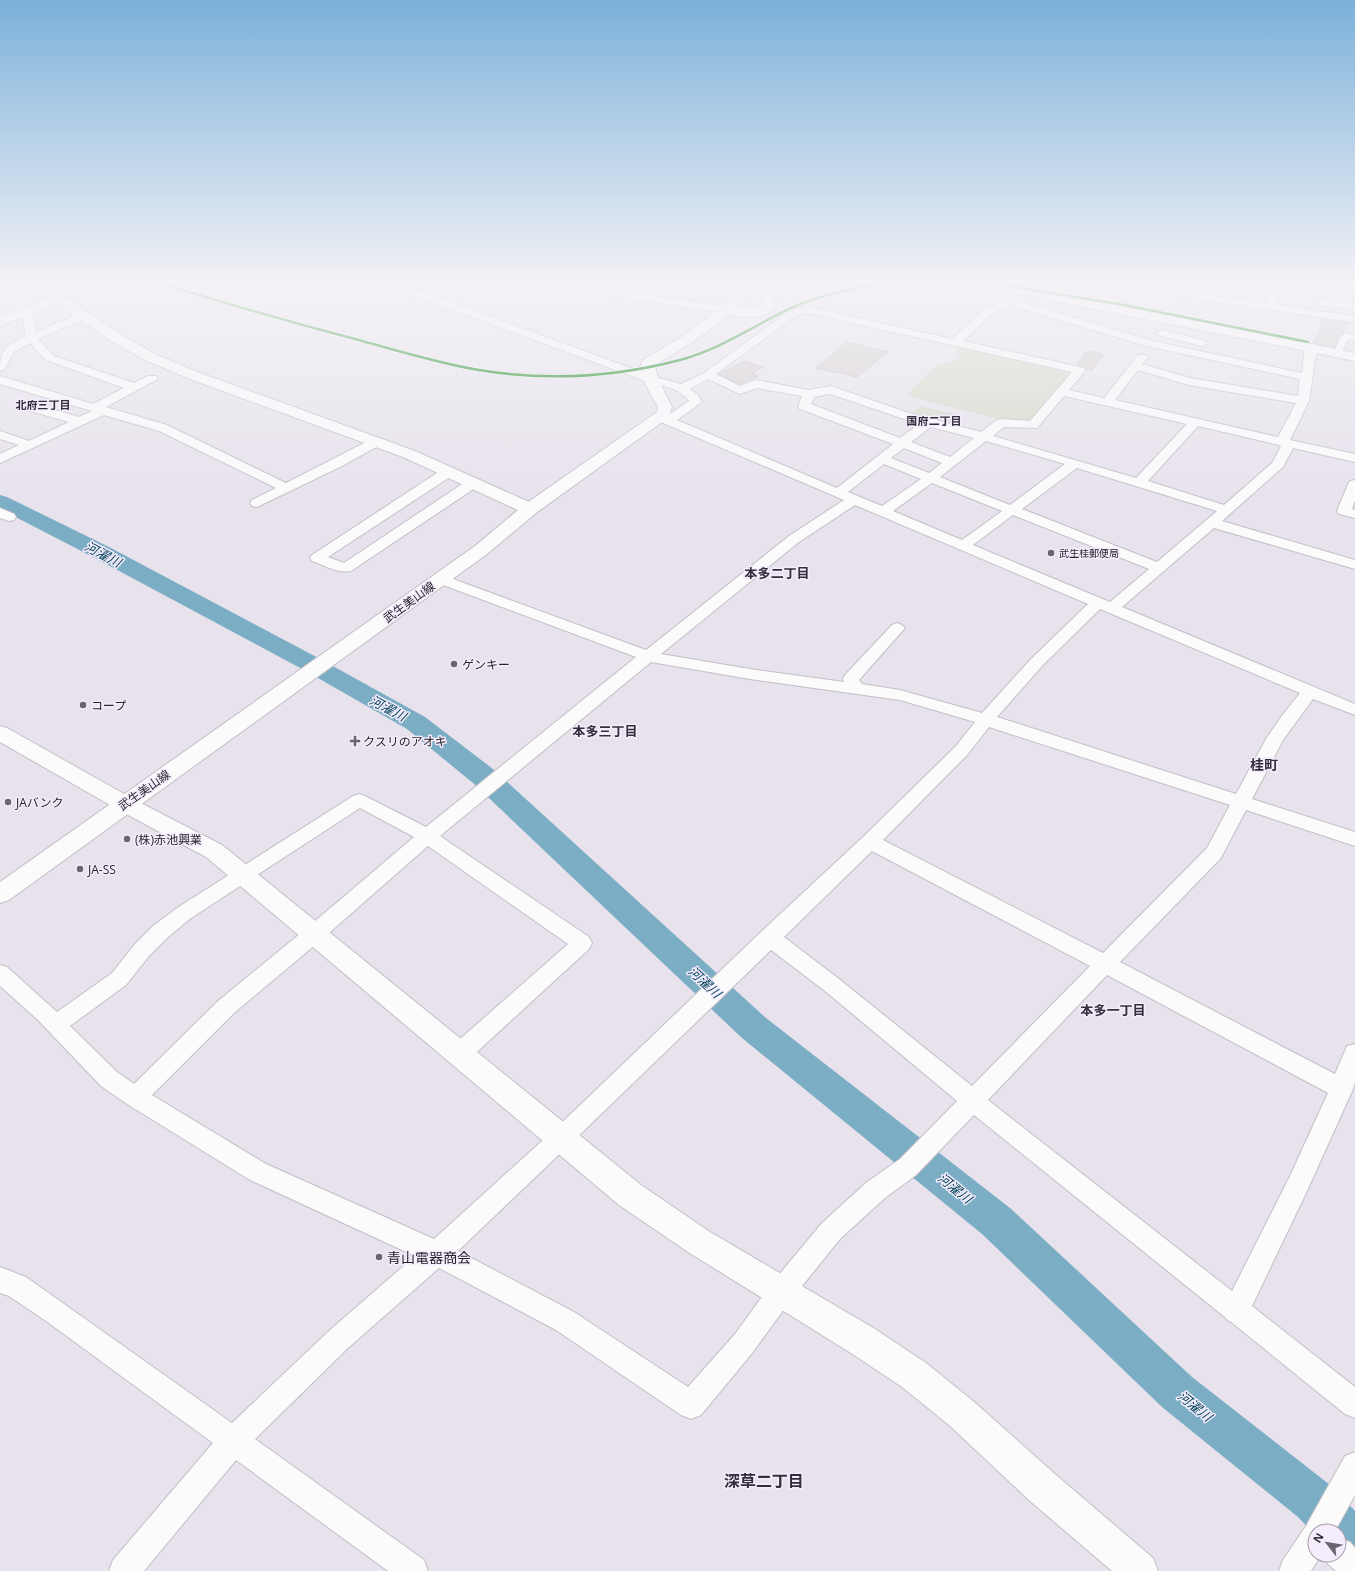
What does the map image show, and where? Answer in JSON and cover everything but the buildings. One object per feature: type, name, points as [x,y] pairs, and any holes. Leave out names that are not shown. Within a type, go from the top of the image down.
[{"type":"street","points":[[0,368],[6,357]]},
{"type":"street","points":[[49,357],[134,387]]},
{"type":"street","points":[[151,357],[195,376],[409,454],[530,509]]},
{"type":"street","points":[[592,357],[652,380],[663,382],[694,397],[696,402],[665,418]]},
{"type":"street","points":[[616,366],[648,363],[657,357]]},
{"type":"street","points":[[680,389],[708,375],[732,357]]},
{"type":"street","points":[[884,511],[985,437],[1001,422],[1033,425],[1080,370],[1023,357]]},
{"type":"street","points":[[1107,402],[1142,357]]},
{"type":"street","points":[[1228,357],[1307,371]]},
{"type":"street","points":[[1258,357],[1307,371]]},
{"type":"street","points":[[1283,441],[1303,401],[1309,357]]},
{"type":"street","points":[[648,363],[647,367],[652,380],[665,407],[665,418]]},
{"type":"street","points":[[1135,366],[1189,381],[1303,401]]},
{"type":"street","points":[[708,375],[740,390],[756,384],[809,394],[831,390],[905,416],[1075,463],[1227,510]]},
{"type":"street","points":[[0,459],[80,421],[134,387],[152,378]]},
{"type":"street","points":[[0,380],[163,428],[286,488]]},
{"type":"street","points":[[1062,392],[1355,458]]},
{"type":"street","points":[[809,394],[804,406],[901,444],[952,462]]},
{"type":"street","points":[[34,408],[80,421]]},
{"type":"street","points":[[665,418],[964,546],[1355,710]]},
{"type":"street","name":"武生美山線","points":[[0,894],[505,532],[530,509],[665,418]]},
{"type":"street","points":[[1139,483],[1196,421]]},
{"type":"street","points":[[839,493],[929,422]]},
{"type":"street","points":[[0,436],[30,445]]},
{"type":"street","points":[[124,1571],[233,1441],[339,1339],[437,1253],[562,1138],[769,937],[870,842],[962,750],[986,719],[1037,662],[1106,605],[1159,568],[1278,464],[1287,446],[1283,441]]},
{"type":"street","points":[[258,503],[348,458],[376,442]]},
{"type":"street","points":[[882,459],[1159,568]]},
{"type":"street","points":[[964,546],[1075,463]]},
{"type":"street","points":[[448,472],[317,558],[346,568],[473,483]]},
{"type":"street","points":[[1355,484],[1344,511],[1355,514]]},
{"type":"street","points":[[135,1097],[226,1007],[314,934],[427,836],[647,656],[794,539],[855,499]]},
{"type":"street","points":[[0,512],[9,517],[0,521]]},
{"type":"street","points":[[1212,523],[1355,565]]},
{"type":"street","points":[[440,579],[647,656],[905,697],[950,708],[1355,839]]},
{"type":"street","points":[[856,690],[851,679],[897,628]]},
{"type":"street","points":[[0,973],[45,1013],[55,1026],[109,1080],[135,1097],[258,1172],[437,1253],[565,1321],[691,1405],[744,1343],[781,1292],[831,1231],[876,1190],[908,1167],[1214,853],[1275,739],[1310,692]]},
{"type":"street","points":[[0,733],[125,804],[214,851],[241,875],[636,1199],[699,1242],[862,1341],[914,1375],[961,1412],[1043,1488],[1140,1571]]},
{"type":"street","points":[[55,1026],[118,979],[142,950],[160,932],[184,912],[359,800],[427,836],[582,943],[459,1054]]},
{"type":"street","points":[[870,842],[1342,1089]]},
{"type":"street","points":[[769,937],[832,985],[973,1101],[1355,1404]]},
{"type":"street","points":[[1236,1311],[1298,1184],[1342,1089],[1355,1053]]},
{"type":"street","points":[[0,1280],[18,1286],[55,1312],[413,1571]]},
{"type":"street","points":[[1323,1523],[1355,1466]]},
{"type":"street","points":[[1294,1571],[1307,1550]]},
{"type":"street","points":[[1347,1562],[1355,1569]]},
{"type":"green space","points":[[1012,357],[1064,369],[1069,376],[1029,421],[1003,420],[914,398],[908,393],[936,366],[960,358]]},
{"type":"green space","points":[[920,406],[958,415],[951,423],[912,414]]},
{"type":"waterway","name":"河濯川","points":[[0,501],[101,552],[313,665],[416,723],[483,776],[754,1028],[996,1221],[1177,1392],[1314,1501],[1355,1544]]},
{"type":"tram line","points":[[428,357],[482,369],[511,372],[540,374],[598,374]]},
{"type":"transit line","points":[[422,357],[479,370],[555,376],[606,374],[655,366],[690,357]]},
{"type":"place","name":"武生桂郵便局","points":[[1051,553]]},
{"type":"place","name":"ゲンキー","points":[[454,664]]},
{"type":"place","name":"コープ","points":[[83,705]]},
{"type":"place","name":"クスリのアオキ","points":[[355,741]]},
{"type":"place","name":"JAバンク","points":[[8,802]]},
{"type":"place","name":"(株)赤池興業","points":[[127,839]]},
{"type":"place","name":"JA-SS","points":[[80,869]]},
{"type":"place","name":"青山電器商会","points":[[379,1257]]},
{"type":"district","name":"北府三丁目","points":[[43,404]]},
{"type":"district","name":"国府二丁目","points":[[934,420]]},
{"type":"district","name":"本多二丁目","points":[[777,573]]},
{"type":"district","name":"本多三丁目","points":[[605,731]]},
{"type":"district","name":"桂町","points":[[1264,764]]},
{"type":"district","name":"本多一丁目","points":[[1113,1010]]},
{"type":"district","name":"深草二丁目","points":[[764,1481]]}]
